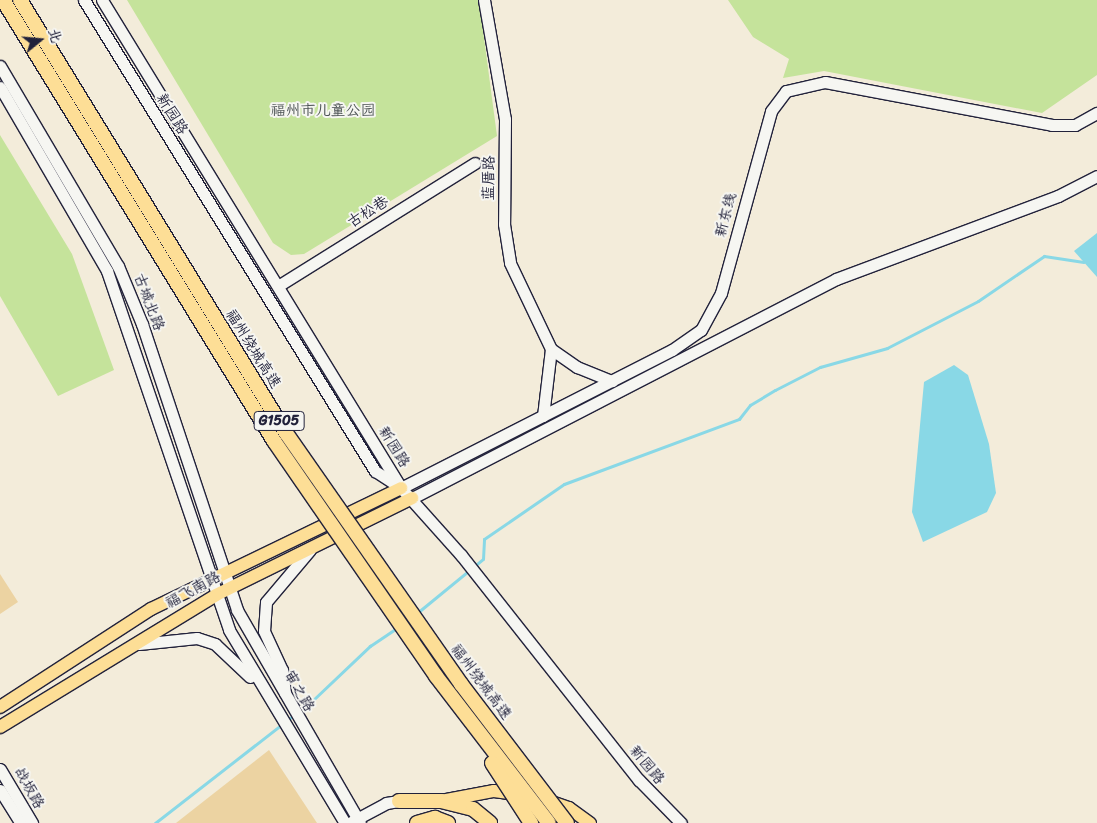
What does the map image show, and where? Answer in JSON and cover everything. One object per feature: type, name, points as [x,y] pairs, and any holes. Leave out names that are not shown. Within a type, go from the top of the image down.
[{"type":"highway","name":"福州绕城高速","points":[[3,0],[269,433],[436,676],[549,823]]},
{"type":"highway","name":"福州绕城高速","points":[[20,0],[286,433],[449,668],[567,823]]},
{"type":"highway","points":[[436,676],[532,823]]},
{"type":"highway","points":[[399,801],[441,801],[473,809],[490,823]]},
{"type":"highway","points":[[417,823],[435,818],[448,823]]},
{"type":"main road","name":"新园路","points":[[84,0],[375,471],[401,488],[412,498],[461,555],[639,780],[681,823]]},
{"type":"main road","name":"新园路","points":[[102,0],[401,488]]},
{"type":"main road","name":"蓝厝路","points":[[484,0],[505,119],[507,250],[520,290],[551,349]]},
{"type":"main road","name":"古城北路","points":[[0,66],[124,280],[223,570]]},
{"type":"main road","name":"新东线","points":[[401,488],[685,343],[712,316],[771,111],[786,91],[825,82],[1063,125],[1078,124],[1097,113]]},
{"type":"main road","name":"古城北路","points":[[0,87],[108,271],[211,576]]},
{"type":"main road","name":"古松巷","points":[[278,286],[475,163]]},
{"type":"main road","points":[[412,498],[853,272],[1058,196],[1097,176]]},
{"type":"main road","points":[[543,416],[551,349],[577,367],[612,381]]},
{"type":"main road","name":"福飞南路","points":[[0,707],[119,628],[211,576],[401,488]]},
{"type":"main road","name":"福飞南路","points":[[0,727],[126,646],[216,595],[412,498]]},
{"type":"main road","points":[[286,700],[282,670],[264,631],[266,602],[312,547]]},
{"type":"main road","name":"审之路","points":[[223,570],[229,588],[286,700],[356,821]]},
{"type":"main road","name":"审之路","points":[[211,576],[216,595],[234,640],[345,823]]},
{"type":"main road","points":[[126,646],[178,637],[215,644],[236,660],[276,707]]},
{"type":"main road","name":"战坂路","points":[[0,769],[32,823]]},
{"type":"main road","name":"战坂路","points":[[0,790],[21,823]]},
{"type":"main road","points":[[441,801],[494,790],[537,797],[569,808],[590,823]]},
{"type":"main road","points":[[356,821],[399,801]]},
{"type":"green space","name":"福州市儿童公园","points":[[127,0],[479,0],[497,136],[304,254],[291,255],[273,243]]},
{"type":"green space","points":[[728,0],[1097,0],[1097,75],[1042,113],[824,71],[783,78],[789,59],[753,37]]},
{"type":"green space","points":[[0,135],[72,254],[114,370],[58,396],[0,296]]},
{"type":"water","points":[[1097,233],[1097,277],[1074,251]]},
{"type":"water","points":[[954,365],[968,375],[989,444],[996,493],[987,512],[923,542],[912,512],[924,382]]},
{"type":"building","points":[[0,574],[18,602],[0,614]]},
{"type":"building","points":[[269,750],[317,823],[176,823]]},
{"type":"waterway","points":[[417,613],[483,559],[484,539],[564,484],[739,419],[750,405],[775,390],[820,367],[887,348],[978,301],[1044,256],[1084,262]]},
{"type":"waterway","points":[[155,823],[313,700],[370,646],[398,627]]}]
